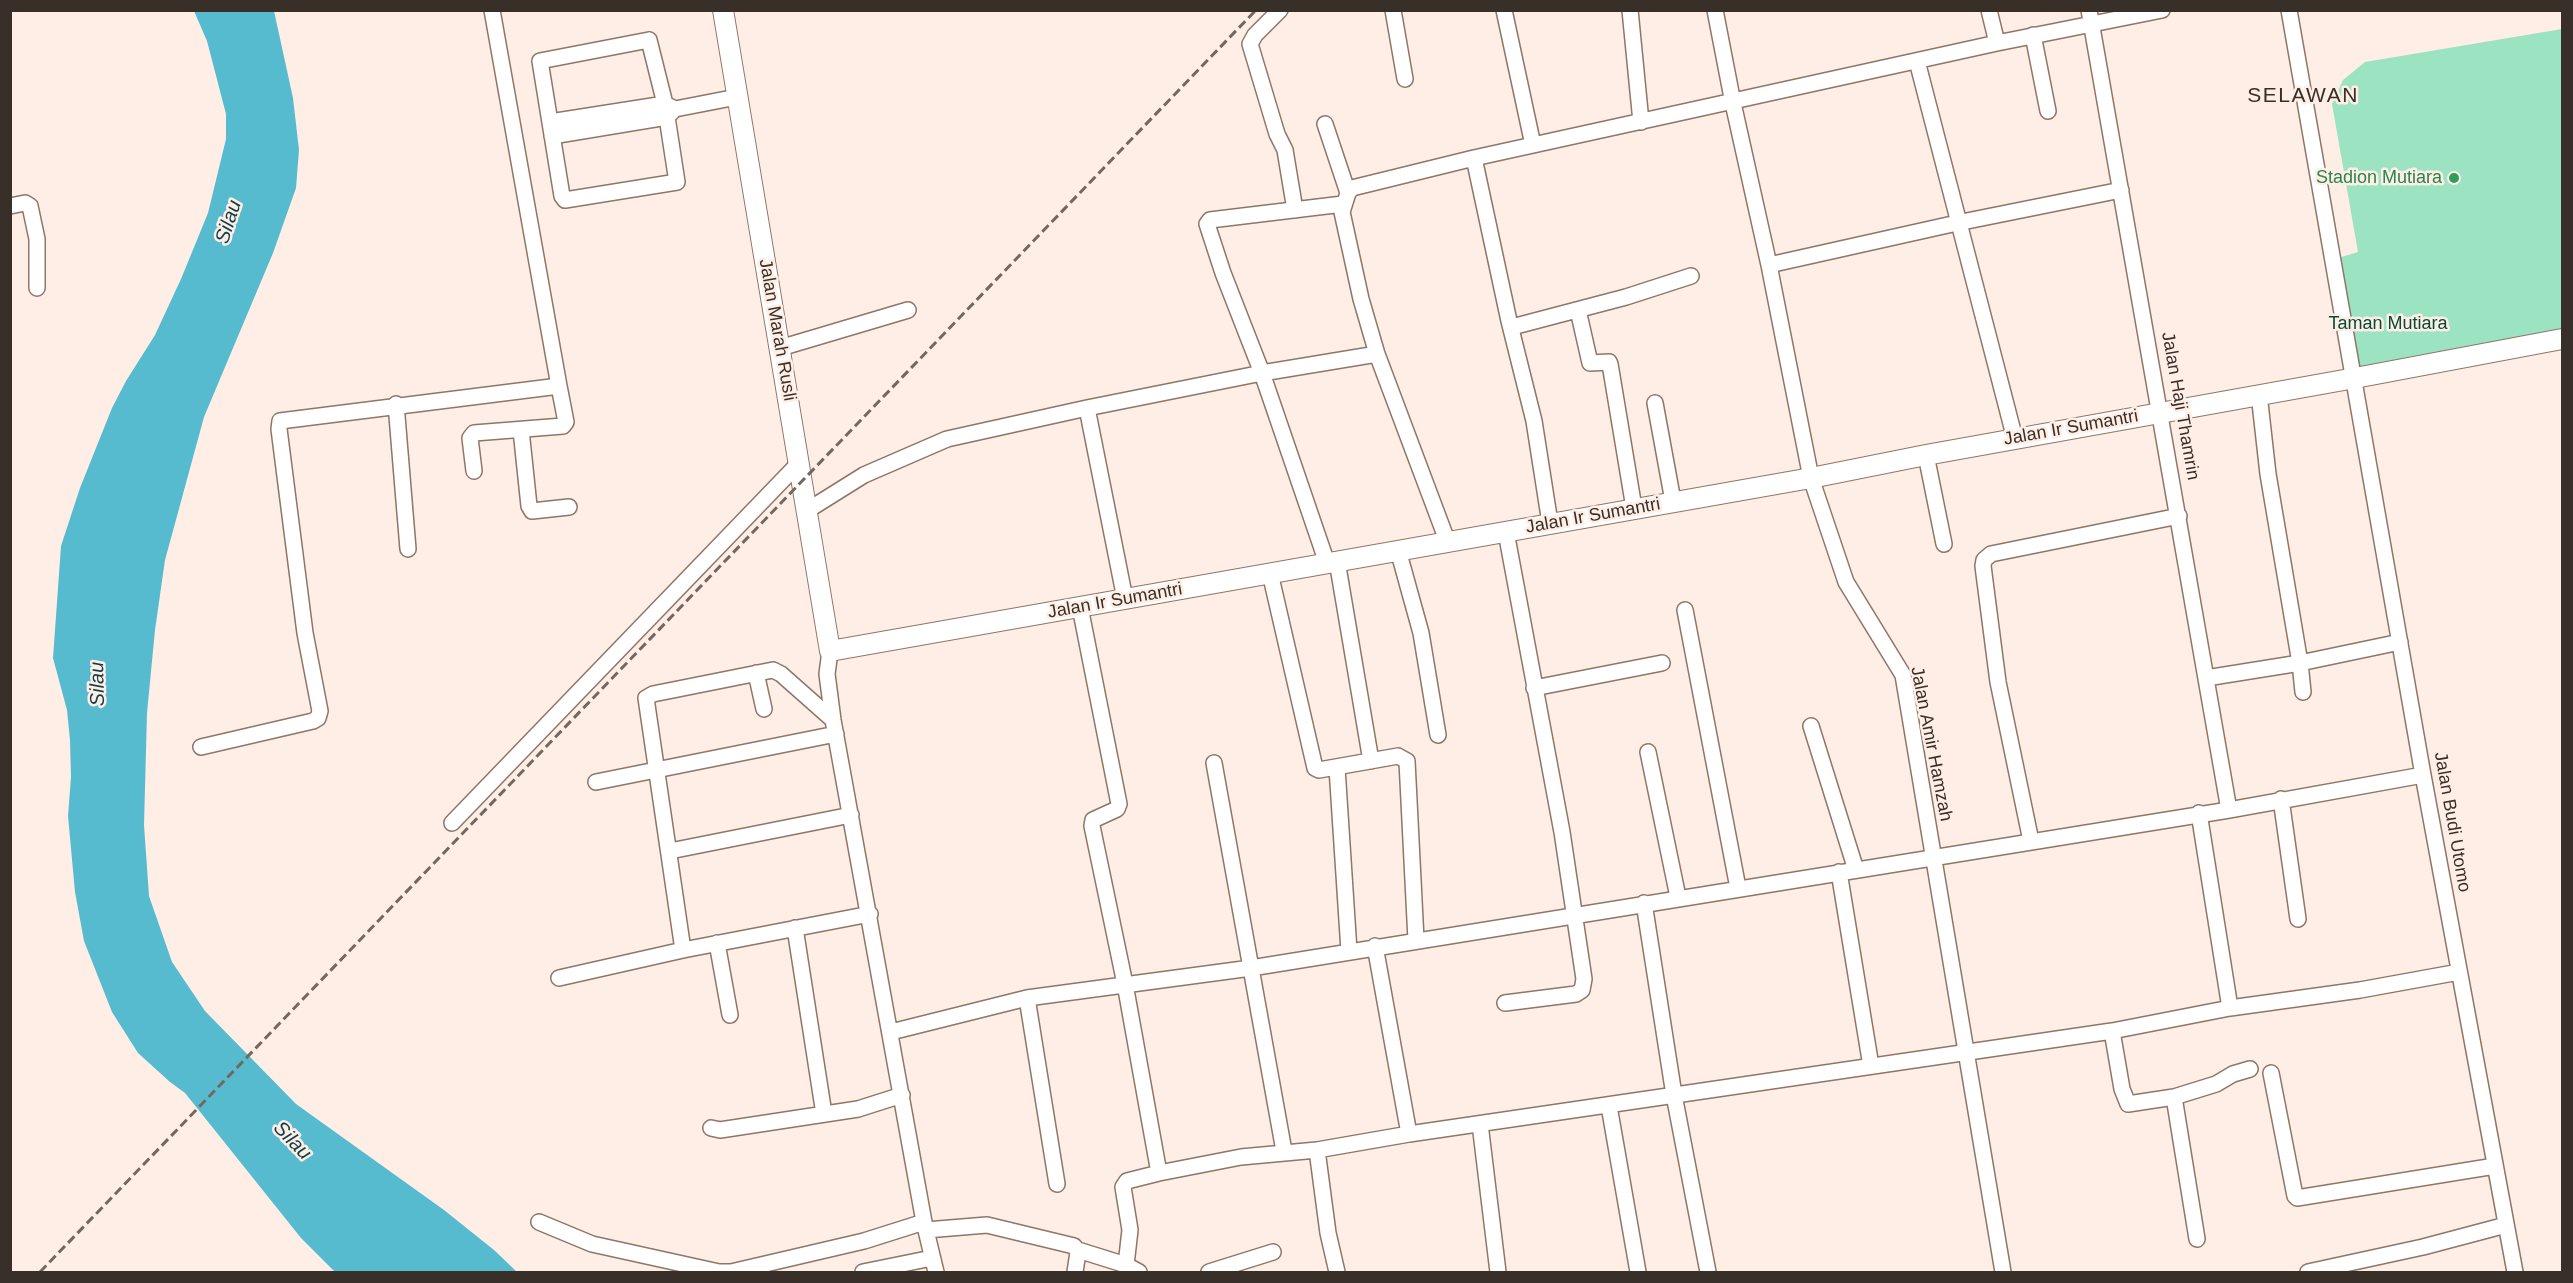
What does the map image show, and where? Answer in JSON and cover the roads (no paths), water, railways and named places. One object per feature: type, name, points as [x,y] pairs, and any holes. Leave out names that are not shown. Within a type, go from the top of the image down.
[{"type":"main road","name":"Jalan Marah Rusli","points":[[723,10],[831,651]]},
{"type":"main road","name":"Jalan Ir Sumantri","points":[[831,651],[1811,478],[2562,339]]},
{"type":"street","points":[[474,471],[470,438],[474,433],[559,427],[566,422],[492,10]]},
{"type":"street","points":[[1280,10],[1255,35],[1250,44],[1277,134],[1285,150],[1295,210]]},
{"type":"street","points":[[1393,10],[1405,79]]},
{"type":"street","points":[[1504,10],[1533,145]]},
{"type":"street","points":[[1630,10],[1641,122]]},
{"type":"street","name":"Jalan Amir Hamzah","points":[[1715,10],[1811,478],[1842,575],[1902,675],[2003,1272]]},
{"type":"street","points":[[1989,10],[1997,43]]},
{"type":"street","points":[[1371,761],[1332,562],[1262,373],[1222,273],[1207,224],[1210,220],[1295,210],[1345,198],[1352,188],[1361,184],[2033,35],[2090,17],[2162,10]]},
{"type":"street","name":"Jalan Budi Utomo","points":[[2289,10],[2423,775],[2515,1272]]},
{"type":"street","name":"Jalan Haji Thamrin","points":[[2090,17],[2229,810]]},
{"type":"street","points":[[2033,35],[2048,111]]},
{"type":"street","points":[[648,39],[652,42],[669,110],[677,182],[567,201],[562,196],[540,61],[648,39]]},
{"type":"street","points":[[1917,61],[1957,223],[2015,439]]},
{"type":"street","points":[[551,129],[737,97]]},
{"type":"street","points":[[1325,124],[1345,198],[1343,223],[1377,354],[1448,543]]},
{"type":"street","points":[[1474,158],[1534,421],[1550,523]]},
{"type":"street","points":[[1769,265],[1957,223],[2121,190]]},
{"type":"street","points":[[10,206],[25,203],[30,206],[37,239],[37,288]]},
{"type":"street","points":[[1512,327],[1691,276]]},
{"type":"street","points":[[780,348],[908,310]]},
{"type":"street","points":[[1578,310],[1590,363],[1609,362],[1610,364],[1634,508]]},
{"type":"street","points":[[808,510],[864,475],[947,439],[1262,373],[1377,354]]},
{"type":"street","points":[[201,747],[313,721],[318,718],[320,711],[305,633],[279,429],[280,421],[396,404],[559,386]]},
{"type":"street","points":[[2259,394],[2268,474],[2303,692]]},
{"type":"street","points":[[1655,403],[1673,501]]},
{"type":"street","points":[[396,404],[408,549]]},
{"type":"street","points":[[1087,408],[1125,600]]},
{"type":"street","points":[[521,430],[529,506],[532,511],[569,507]]},
{"type":"street","points":[[1926,455],[1944,544]]},
{"type":"street","points":[[452,823],[800,462]]},
{"type":"street","points":[[2031,841],[1998,682],[1984,560],[1991,554],[2179,516]]},
{"type":"street","points":[[1506,532],[1575,914],[1584,980],[1582,990],[1576,994],[1506,1003]]},
{"type":"street","points":[[1398,550],[1421,633],[1438,735]]},
{"type":"street","points":[[1270,573],[1315,768],[1319,770],[1337,768],[1398,756],[1407,761],[1416,940]]},
{"type":"street","points":[[1080,608],[1119,804],[1117,809],[1092,822],[1125,984],[1159,1173]]},
{"type":"street","points":[[1685,610],[1738,888]]},
{"type":"street","points":[[2206,678],[2300,663],[2400,642]]},
{"type":"street","points":[[831,651],[827,674],[834,727],[934,1265],[863,1272]]},
{"type":"street","points":[[1534,688],[1662,663]]},
{"type":"street","points":[[683,950],[670,851],[646,703],[649,695],[773,670],[777,671],[834,727]]},
{"type":"street","points":[[756,673],[764,709]]},
{"type":"street","points":[[1811,726],[1856,870]]},
{"type":"street","points":[[596,782],[834,727]]},
{"type":"street","points":[[1648,752],[1678,897]]},
{"type":"street","points":[[1214,763],[1284,1151]]},
{"type":"street","points":[[1337,768],[1349,951]]},
{"type":"street","points":[[891,1032],[1027,998],[1251,968],[1678,897],[2229,810],[2423,775]]},
{"type":"street","points":[[2281,799],[2298,919]]},
{"type":"street","points":[[2199,813],[2230,1008]]},
{"type":"street","points":[[670,851],[851,815]]},
{"type":"street","points":[[1839,872],[1871,1066]]},
{"type":"street","points":[[1644,903],[1674,1095],[1708,1272]]},
{"type":"street","points":[[559,978],[717,943],[870,914]]},
{"type":"street","points":[[795,928],[824,1114]]},
{"type":"street","points":[[717,943],[730,1015]]},
{"type":"street","points":[[1375,946],[1409,1134]]},
{"type":"street","points":[[539,1222],[592,1244],[719,1272],[731,1272],[925,1226],[987,1225],[1074,1246],[1078,1250],[1132,1268],[1124,1183],[1159,1173],[1284,1151],[1317,1150],[1409,1134],[2112,1031],[2230,1008],[2360,990],[2459,972]]},
{"type":"street","points":[[1027,998],[1057,1184]]},
{"type":"street","points":[[2112,1031],[2126,1103],[2131,1105],[2174,1097],[2217,1084],[2233,1074],[2250,1069]]},
{"type":"street","points":[[2271,1073],[2295,1196],[2298,1198],[2495,1166]]},
{"type":"street","points":[[711,1128],[720,1130],[858,1109],[902,1095]]},
{"type":"street","points":[[2174,1097],[2197,1239]]},
{"type":"street","points":[[1609,1106],[1638,1272]]},
{"type":"street","points":[[1480,1124],[1498,1272]]},
{"type":"street","points":[[1317,1150],[1328,1233],[1337,1272]]},
{"type":"street","points":[[2308,1272],[2423,1247],[2506,1225]]},
{"type":"street","points":[[1075,1272],[1078,1250]]},
{"type":"street","points":[[1209,1272],[1273,1252]]},
{"type":"water","name":"Silau","points":[[194,11],[274,11],[293,98],[299,150],[296,188],[273,253],[204,417],[165,560],[147,713],[144,825],[149,896],[172,962],[205,1011],[296,1104],[444,1210],[494,1250],[517,1272],[335,1272],[301,1238],[185,1093],[138,1053],[112,1012],[84,941],[75,892],[68,816],[71,777],[67,710],[53,658],[61,546],[80,488],[112,408],[155,335],[208,213],[226,139],[226,114],[207,41]]},
{"type":"railway","points":[[40,1272],[1256,10]]},
{"type":"place","name":"Stadion Mutiara","points":[[2454,178]]},
{"type":"district","name":"SELAWAN","points":[[2303,96]]},
{"type":"park label","name":"Taman Mutiara","points":[[2388,324]]}]
